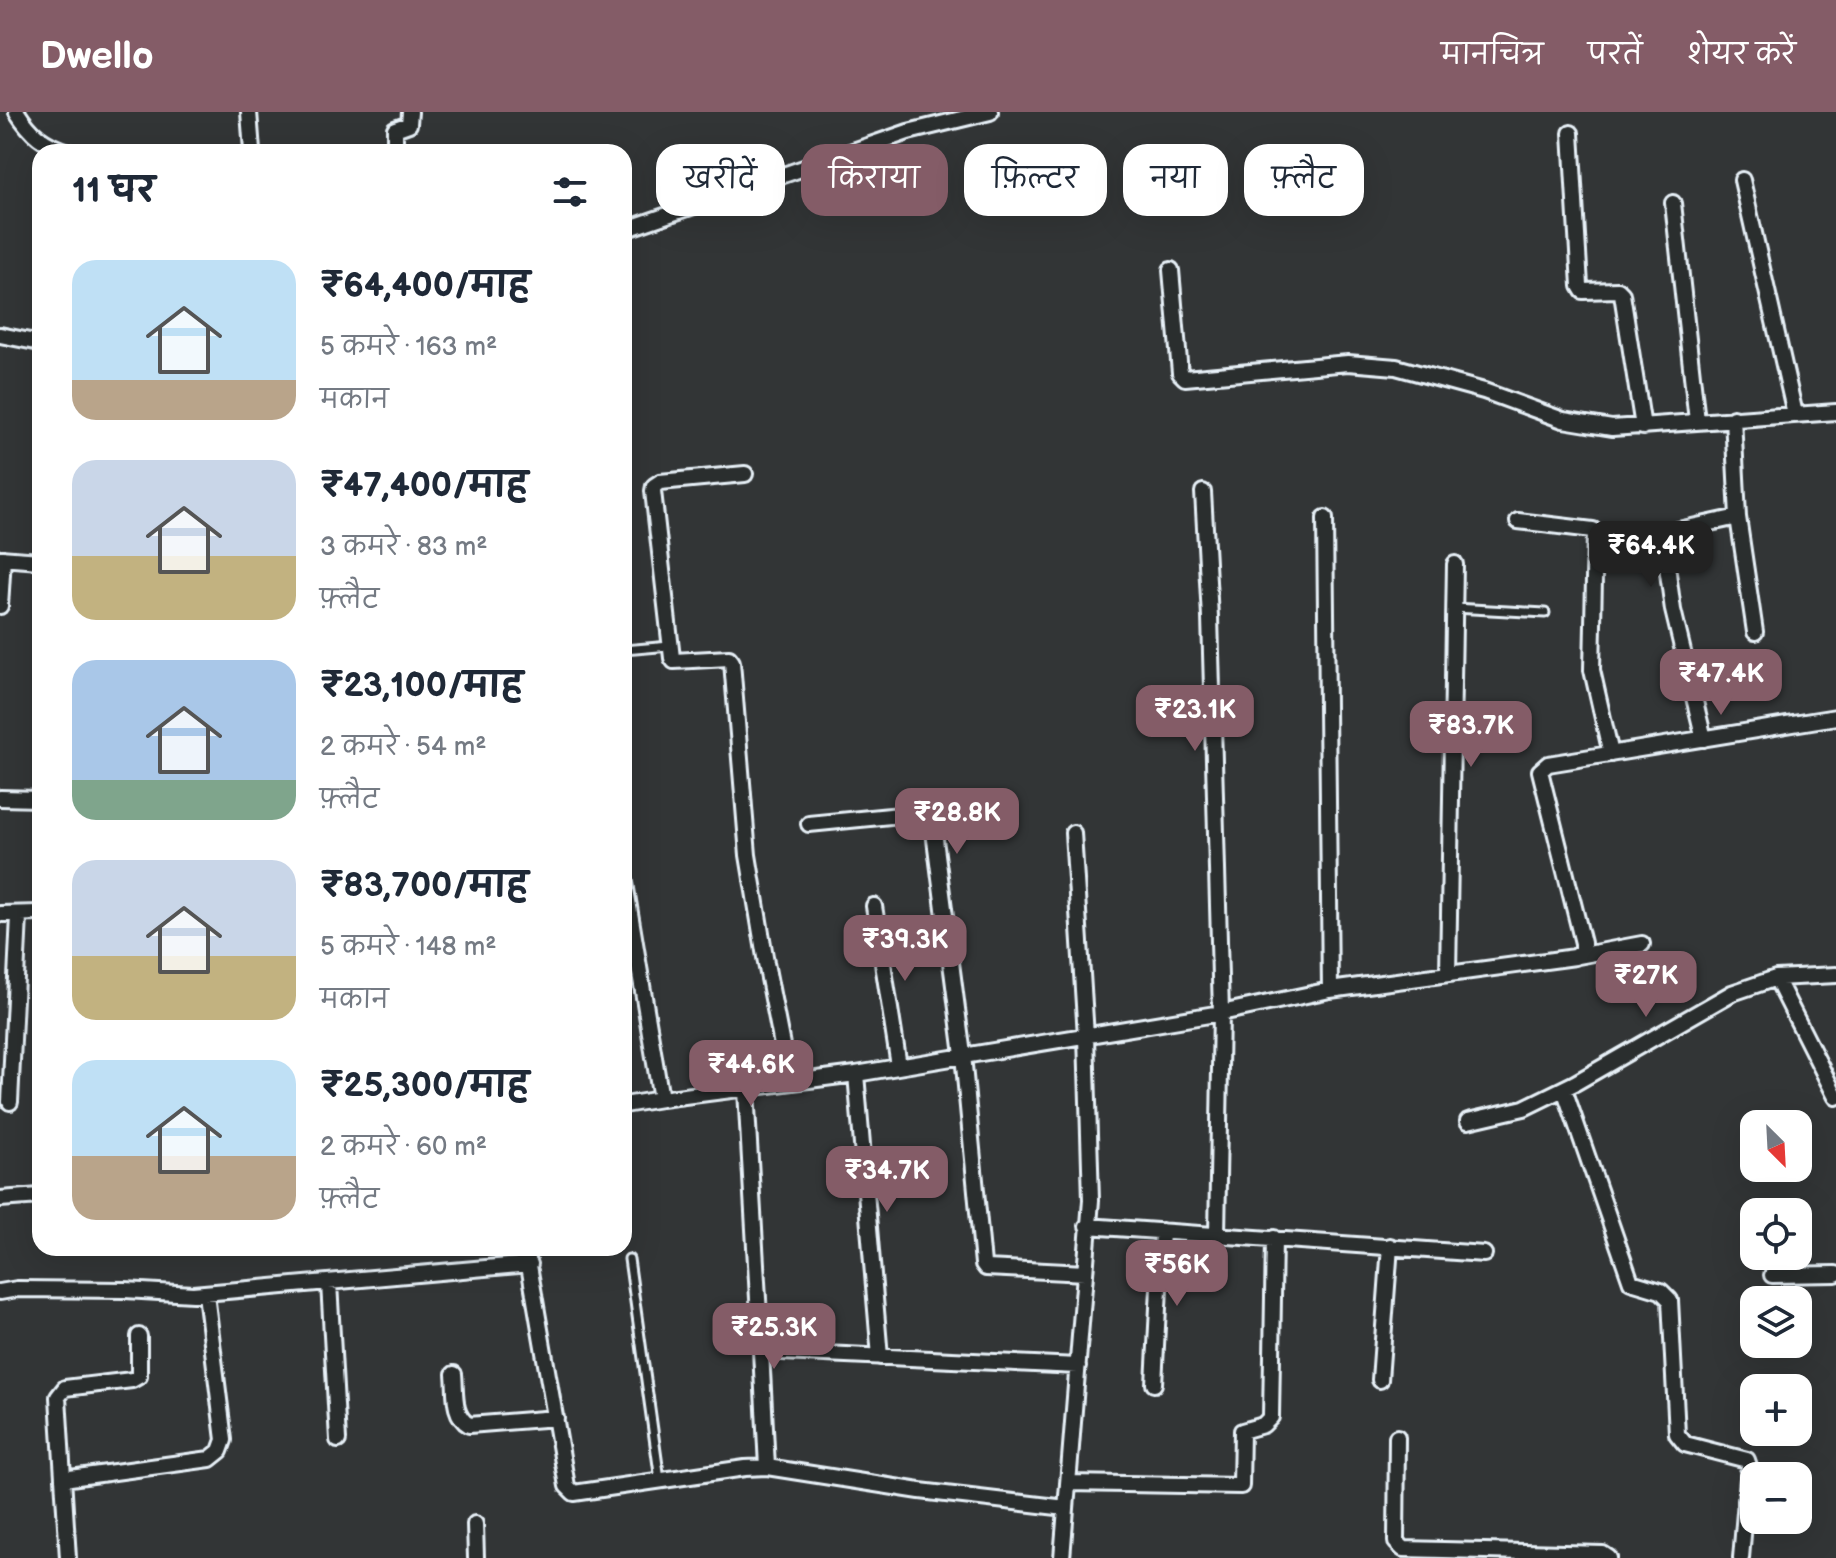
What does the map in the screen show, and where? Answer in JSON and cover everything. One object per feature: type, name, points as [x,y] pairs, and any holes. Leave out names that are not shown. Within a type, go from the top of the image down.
[{"type":"street","points":[[17,112],[45,144]]},
{"type":"street","points":[[249,112],[251,144]]},
{"type":"street","points":[[395,144],[395,129],[409,124],[410,112]]},
{"type":"street","points":[[632,227],[908,132],[990,112]]},
{"type":"street","points":[[1571,133],[1580,286],[1583,291],[1618,290],[1622,294],[1643,427]]},
{"type":"street","points":[[1742,180],[1795,414]]},
{"type":"street","points":[[1673,203],[1697,421]]},
{"type":"street","points":[[1171,270],[1180,373],[1185,378],[1348,363],[1396,367],[1484,391],[1563,420],[1612,428],[1836,412]]},
{"type":"street","points":[[0,335],[32,341]]},
{"type":"street","points":[[1733,418],[1738,517],[1755,632]]},
{"type":"street","points":[[745,474],[660,482],[654,486],[674,661],[729,658],[732,662],[748,855],[789,1081]]},
{"type":"street","points":[[1203,492],[1210,617],[1221,1013],[1217,1234]]},
{"type":"street","points":[[1704,739],[1673,610],[1663,536],[1669,532],[1738,517]]},
{"type":"street","points":[[1325,518],[1330,990]]},
{"type":"street","points":[[1518,521],[1593,530],[1595,533],[1592,670],[1611,754]]},
{"type":"street","points":[[0,606],[2,558],[32,560]]},
{"type":"street","points":[[1448,974],[1455,564]]},
{"type":"street","points":[[1578,956],[1583,951],[1583,943],[1540,771],[1548,764],[1836,717]]},
{"type":"street","points":[[0,798],[32,799]]},
{"type":"street","points":[[809,824],[921,813],[932,816],[963,1055],[984,1267],[1085,1273]]},
{"type":"street","points":[[1062,1558],[1091,1200],[1086,1036],[1073,833]]},
{"type":"street","points":[[874,906],[899,1066]]},
{"type":"street","points":[[0,914],[32,914]]},
{"type":"street","points":[[10,1102],[19,916]]},
{"type":"street","points":[[632,925],[661,1099]]},
{"type":"street","points":[[632,1104],[856,1074],[1221,1013],[1330,990],[1578,956],[1642,944]]},
{"type":"street","points":[[1468,1121],[1524,1108],[1564,1089],[1732,993],[1776,978],[1836,975]]},
{"type":"street","points":[[1776,978],[1836,1097]]},
{"type":"street","points":[[856,1074],[880,1357]]},
{"type":"street","points":[[1564,1089],[1631,1282],[1661,1291],[1670,1300],[1677,1434],[1685,1444],[1747,1460],[1741,1558]]},
{"type":"street","points":[[746,1090],[767,1467]]},
{"type":"street","points":[[0,1199],[32,1197]]},
{"type":"street","points":[[1087,1226],[1484,1254]]},
{"type":"street","points":[[1154,1384],[1162,1231]]},
{"type":"street","points":[[1068,1483],[1241,1486],[1242,1431],[1263,1425],[1271,1417],[1274,1238]]},
{"type":"street","points":[[1380,1380],[1390,1246]]},
{"type":"street","points":[[528,1256],[567,1486],[574,1493],[767,1467],[920,1491],[1066,1508]]},
{"type":"street","points":[[0,1292],[17,1289],[206,1294],[530,1264]]},
{"type":"street","points":[[1772,1275],[1836,1274]]},
{"type":"street","points":[[329,1283],[338,1440]]},
{"type":"street","points":[[63,1479],[210,1459],[220,1451],[224,1440],[206,1294]]},
{"type":"street","points":[[68,1558],[58,1397],[65,1388],[132,1380],[139,1376],[139,1336]]},
{"type":"street","points":[[761,1351],[1078,1366]]},
{"type":"street","points":[[454,1374],[458,1414],[469,1425],[556,1418]]},
{"type":"street","points":[[1397,1437],[1396,1542],[1403,1549],[1460,1555],[1603,1554],[1609,1558]]},
{"type":"street","points":[[475,1524],[476,1558]]},
{"type":"lane","points":[[1454,608],[1545,613]]},
{"type":"lane","points":[[632,649],[670,646]]},
{"type":"lane","points":[[629,1259],[660,1480]]}]
